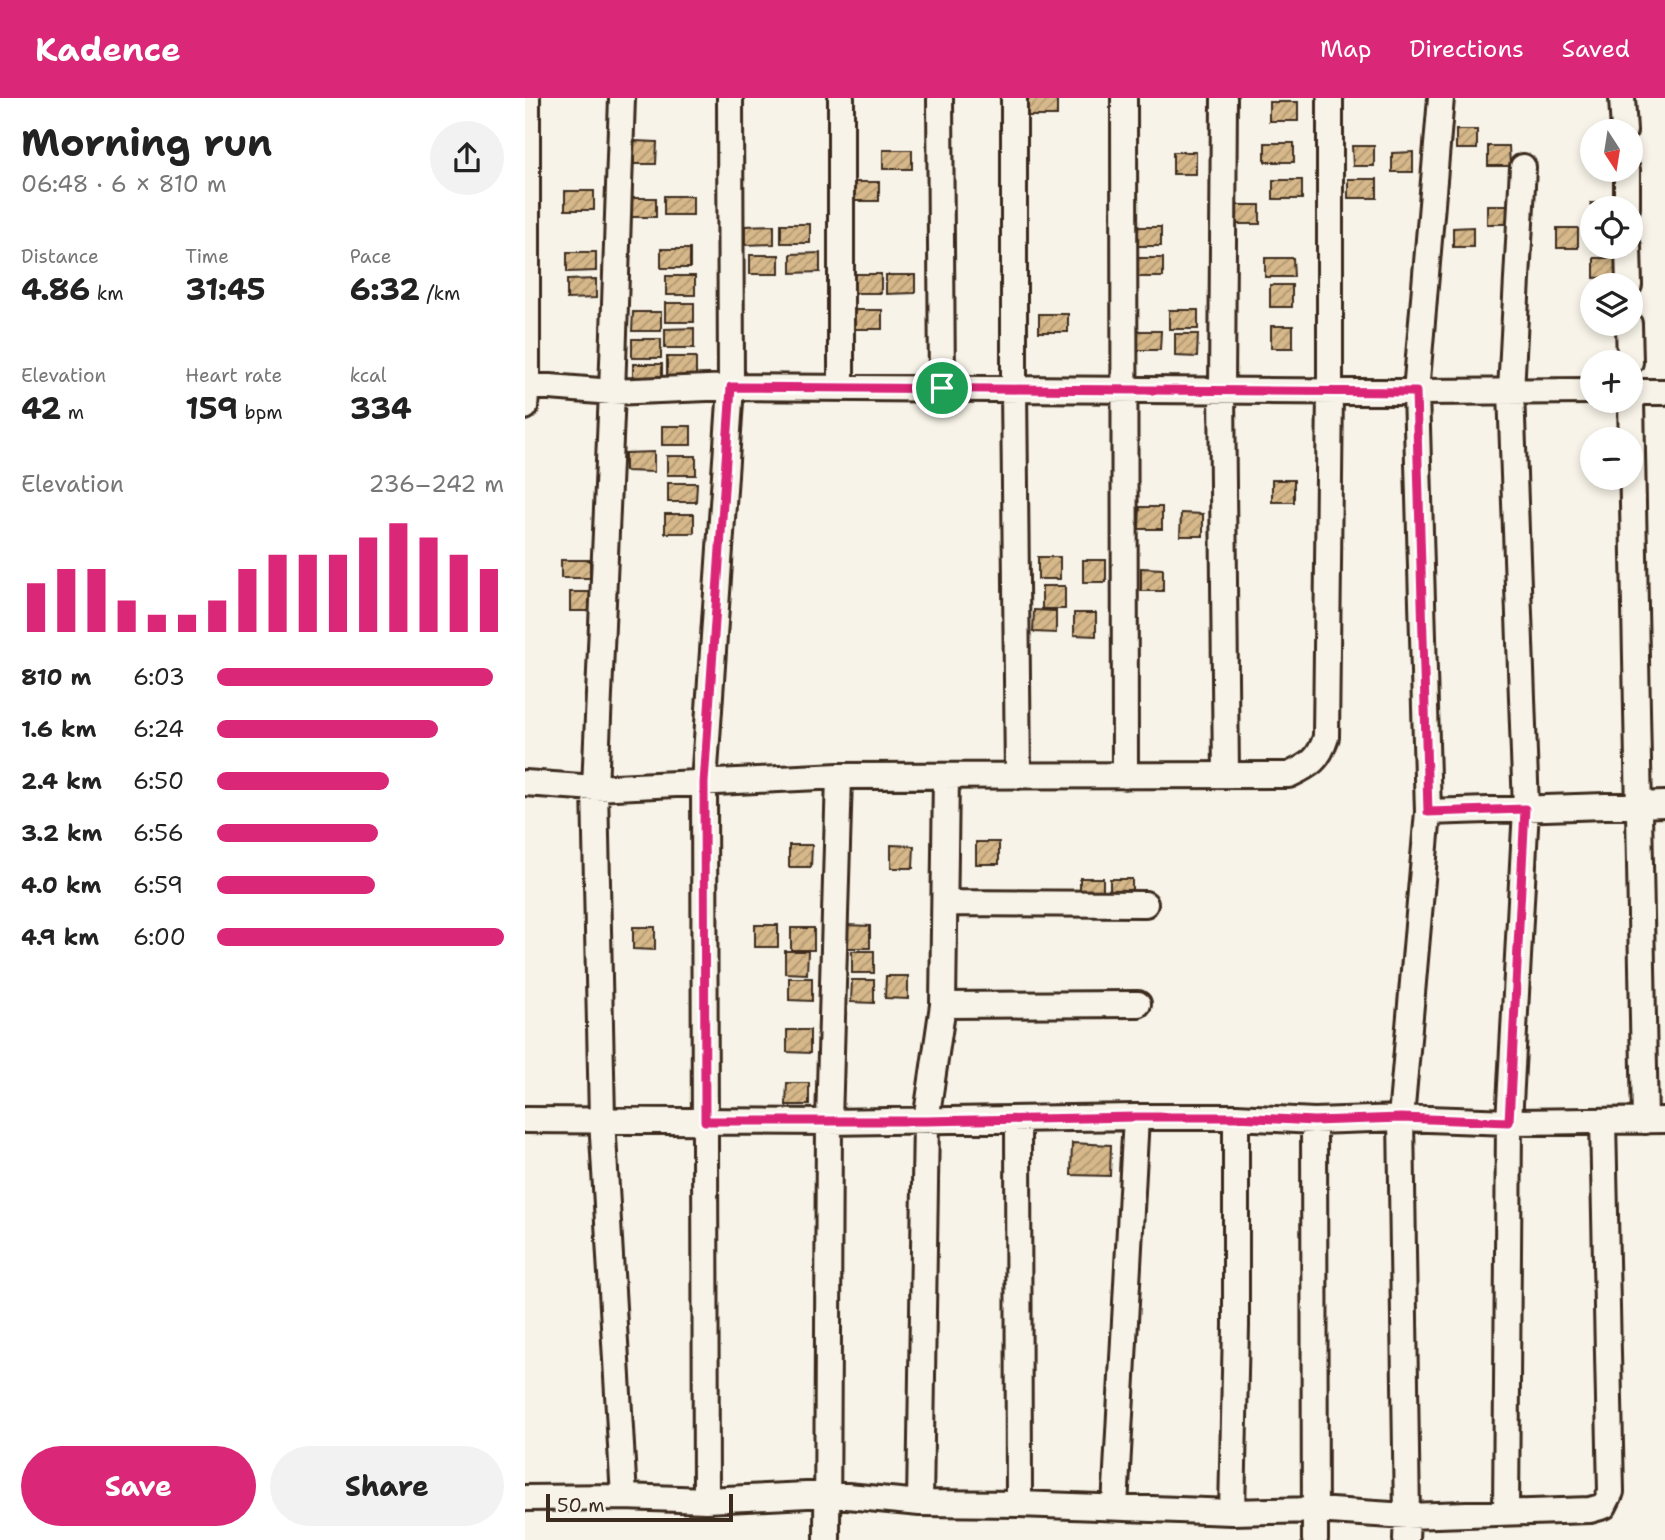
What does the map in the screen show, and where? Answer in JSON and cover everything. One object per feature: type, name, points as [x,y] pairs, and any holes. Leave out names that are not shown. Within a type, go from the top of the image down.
[{"type":"street","points":[[527,98],[526,393],[731,387],[1580,391]]},
{"type":"street","points":[[622,98],[595,788],[602,1119],[624,1497]]},
{"type":"street","points":[[706,1500],[704,783],[731,387],[730,98]]},
{"type":"street","points":[[841,98],[841,387]]},
{"type":"street","points":[[940,98],[942,388]]},
{"type":"street","points":[[1014,98],[1018,776]]},
{"type":"street","points":[[1124,98],[1125,776]]},
{"type":"street","points":[[1224,98],[1226,775]]},
{"type":"street","points":[[525,783],[595,788],[839,776],[1289,775],[1310,765],[1322,751],[1326,737],[1330,391],[1329,98]]},
{"type":"street","points":[[1407,1528],[1401,1118],[1428,812],[1416,392],[1441,98]]},
{"type":"street","points":[[1622,98],[1623,119]]},
{"type":"street","points":[[1506,1512],[1509,1122],[1525,809],[1511,391],[1523,167]]},
{"type":"street","points":[[1643,392],[1665,392]]},
{"type":"street","points":[[525,1120],[829,1122],[1236,1117],[1314,1121],[1401,1118],[1509,1122],[1655,1121],[1640,805],[1631,413]]},
{"type":"street","points":[[827,1540],[829,1122],[839,776]]},
{"type":"street","points":[[920,1503],[926,1121],[943,1005],[946,776]]},
{"type":"street","points":[[1428,812],[1665,804]]},
{"type":"street","points":[[945,904],[1145,904]]},
{"type":"street","points":[[943,1005],[1138,1004]]},
{"type":"street","points":[[1115,1507],[1136,1117]]},
{"type":"street","points":[[1232,1512],[1236,1326],[1236,1117]]},
{"type":"street","points":[[1018,1120],[1019,1504]]},
{"type":"street","points":[[1314,1121],[1315,1540]]},
{"type":"street","points":[[525,1499],[624,1497],[706,1500],[827,1494],[920,1503],[1232,1512],[1315,1510],[1407,1528],[1506,1512],[1590,1510],[1604,1506],[1611,1492],[1603,1122]]},
{"type":"building","points":[[1028,98],[1057,98],[1057,116],[1028,116]]},
{"type":"building","points":[[1269,102],[1298,102],[1298,121],[1269,121]]},
{"type":"building","points":[[1456,130],[1477,130],[1477,149],[1456,149]]},
{"type":"building","points":[[634,141],[657,142],[656,164],[634,164]]},
{"type":"building","points":[[1265,143],[1294,143],[1294,162],[1265,162]]},
{"type":"building","points":[[1352,146],[1374,146],[1374,166],[1353,166]]},
{"type":"building","points":[[1488,146],[1509,146],[1510,166],[1488,166]]},
{"type":"building","points":[[883,150],[912,150],[912,169],[883,169]]},
{"type":"building","points":[[1173,152],[1196,152],[1196,174],[1173,174]]},
{"type":"building","points":[[1413,152],[1413,172],[1392,172],[1392,153]]},
{"type":"building","points":[[1348,179],[1377,179],[1377,198],[1348,198]]},
{"type":"building","points":[[1273,180],[1302,180],[1302,199],[1273,199]]},
{"type":"building","points":[[850,182],[879,182],[879,201],[850,201]]},
{"type":"building","points":[[565,191],[594,191],[594,210],[565,210]]},
{"type":"building","points":[[664,196],[693,196],[693,215],[664,215]]},
{"type":"building","points":[[628,198],[656,198],[656,217],[628,217]]},
{"type":"building","points":[[1231,205],[1260,205],[1260,224],[1231,224]]},
{"type":"building","points":[[1487,205],[1508,205],[1508,224],[1487,224]]},
{"type":"building","points":[[781,224],[810,224],[810,243],[781,243]]},
{"type":"building","points":[[774,225],[774,244],[745,245],[745,226]]},
{"type":"building","points":[[1132,227],[1161,227],[1161,246],[1132,246]]},
{"type":"building","points":[[1473,227],[1473,247],[1453,247],[1453,228]]},
{"type":"building","points":[[1557,228],[1578,228],[1578,248],[1557,248]]},
{"type":"building","points":[[661,249],[690,249],[690,268],[661,268]]},
{"type":"building","points":[[567,252],[596,252],[596,271],[567,272]]},
{"type":"building","points":[[820,253],[820,272],[791,273],[791,254]]},
{"type":"building","points":[[750,255],[779,255],[779,274],[750,274]]},
{"type":"building","points":[[1134,258],[1163,258],[1163,277],[1134,277]]},
{"type":"building","points":[[1265,258],[1293,258],[1294,277],[1265,277]]},
{"type":"building","points":[[1594,259],[1615,259],[1615,273],[1594,273]]},
{"type":"building","points":[[852,274],[881,274],[881,293],[852,293]]},
{"type":"building","points":[[886,275],[915,275],[915,293],[886,294]]},
{"type":"building","points":[[666,276],[695,276],[695,295],[666,295]]},
{"type":"building","points":[[596,279],[596,298],[567,299],[567,280]]},
{"type":"building","points":[[1270,285],[1292,285],[1292,307],[1270,307]]},
{"type":"building","points":[[665,303],[694,303],[694,322],[665,322]]},
{"type":"building","points":[[854,310],[882,310],[882,329],[853,329]]},
{"type":"building","points":[[1169,310],[1198,310],[1198,329],[1169,329]]},
{"type":"building","points":[[633,312],[661,312],[661,331],[632,331]]},
{"type":"building","points":[[1039,314],[1068,314],[1068,332],[1039,332]]},
{"type":"building","points":[[1271,326],[1293,326],[1293,348],[1271,348]]},
{"type":"building","points":[[694,328],[694,348],[665,348],[665,329]]},
{"type":"building","points":[[1131,331],[1161,331],[1160,350],[1131,350]]},
{"type":"building","points":[[1175,334],[1198,334],[1197,357],[1175,356]]},
{"type":"building","points":[[632,339],[661,339],[661,358],[632,358]]},
{"type":"building","points":[[667,357],[696,357],[696,376],[667,376]]},
{"type":"building","points":[[633,364],[662,364],[662,383],[633,383]]},
{"type":"building","points":[[662,426],[691,426],[691,445],[662,445]]},
{"type":"building","points":[[654,452],[654,472],[625,471],[625,453]]},
{"type":"building","points":[[667,456],[696,456],[696,475],[667,475]]},
{"type":"building","points":[[1272,480],[1294,480],[1294,502],[1272,502]]},
{"type":"building","points":[[668,483],[697,483],[696,502],[668,502]]},
{"type":"building","points":[[1140,507],[1162,507],[1162,529],[1139,529]]},
{"type":"building","points":[[1181,513],[1203,514],[1203,536],[1180,536]]},
{"type":"building","points":[[665,514],[694,514],[694,533],[665,533]]},
{"type":"building","points":[[1038,557],[1060,557],[1060,579],[1038,579]]},
{"type":"building","points":[[561,560],[590,560],[590,578],[561,578]]},
{"type":"building","points":[[1083,560],[1106,560],[1106,582],[1083,582]]},
{"type":"building","points":[[1141,568],[1163,569],[1163,591],[1141,591]]},
{"type":"building","points":[[1042,586],[1065,586],[1065,609],[1042,609]]},
{"type":"building","points":[[570,592],[599,592],[599,611],[570,611]]},
{"type":"building","points":[[1034,610],[1056,611],[1056,633],[1033,632]]},
{"type":"building","points":[[1074,613],[1096,613],[1096,636],[1074,635]]},
{"type":"building","points":[[976,842],[999,842],[999,864],[976,864]]},
{"type":"building","points":[[789,845],[812,845],[811,867],[789,867]]},
{"type":"building","points":[[891,845],[914,846],[913,868],[891,868]]},
{"type":"building","points":[[1080,878],[1103,878],[1103,900],[1080,901]]},
{"type":"building","points":[[1110,879],[1132,879],[1132,901],[1110,901]]},
{"type":"building","points":[[755,925],[778,925],[778,947],[755,947]]},
{"type":"building","points":[[847,925],[870,926],[870,948],[847,948]]},
{"type":"building","points":[[633,927],[655,927],[655,950],[633,949]]},
{"type":"building","points":[[791,928],[814,928],[814,950],[791,950]]},
{"type":"building","points":[[785,951],[808,951],[807,974],[785,973]]},
{"type":"building","points":[[852,951],[874,951],[874,973],[852,973]]},
{"type":"building","points":[[886,976],[908,976],[908,999],[885,998]]},
{"type":"building","points":[[789,978],[812,978],[812,1001],[789,1000]]},
{"type":"building","points":[[852,980],[874,980],[874,1003],[851,1002]]},
{"type":"building","points":[[787,1030],[810,1030],[810,1053],[787,1052]]},
{"type":"building","points":[[787,1083],[809,1083],[809,1105],[786,1105]]},
{"type":"building","points":[[1072,1143],[1111,1145],[1110,1176],[1071,1175]]},
{"type":"route","points":[[731,387],[942,388],[1416,392],[1428,812],[1525,809],[1509,1122],[1401,1118],[1314,1121],[1236,1117],[705,1121],[704,783],[731,387]]}]
